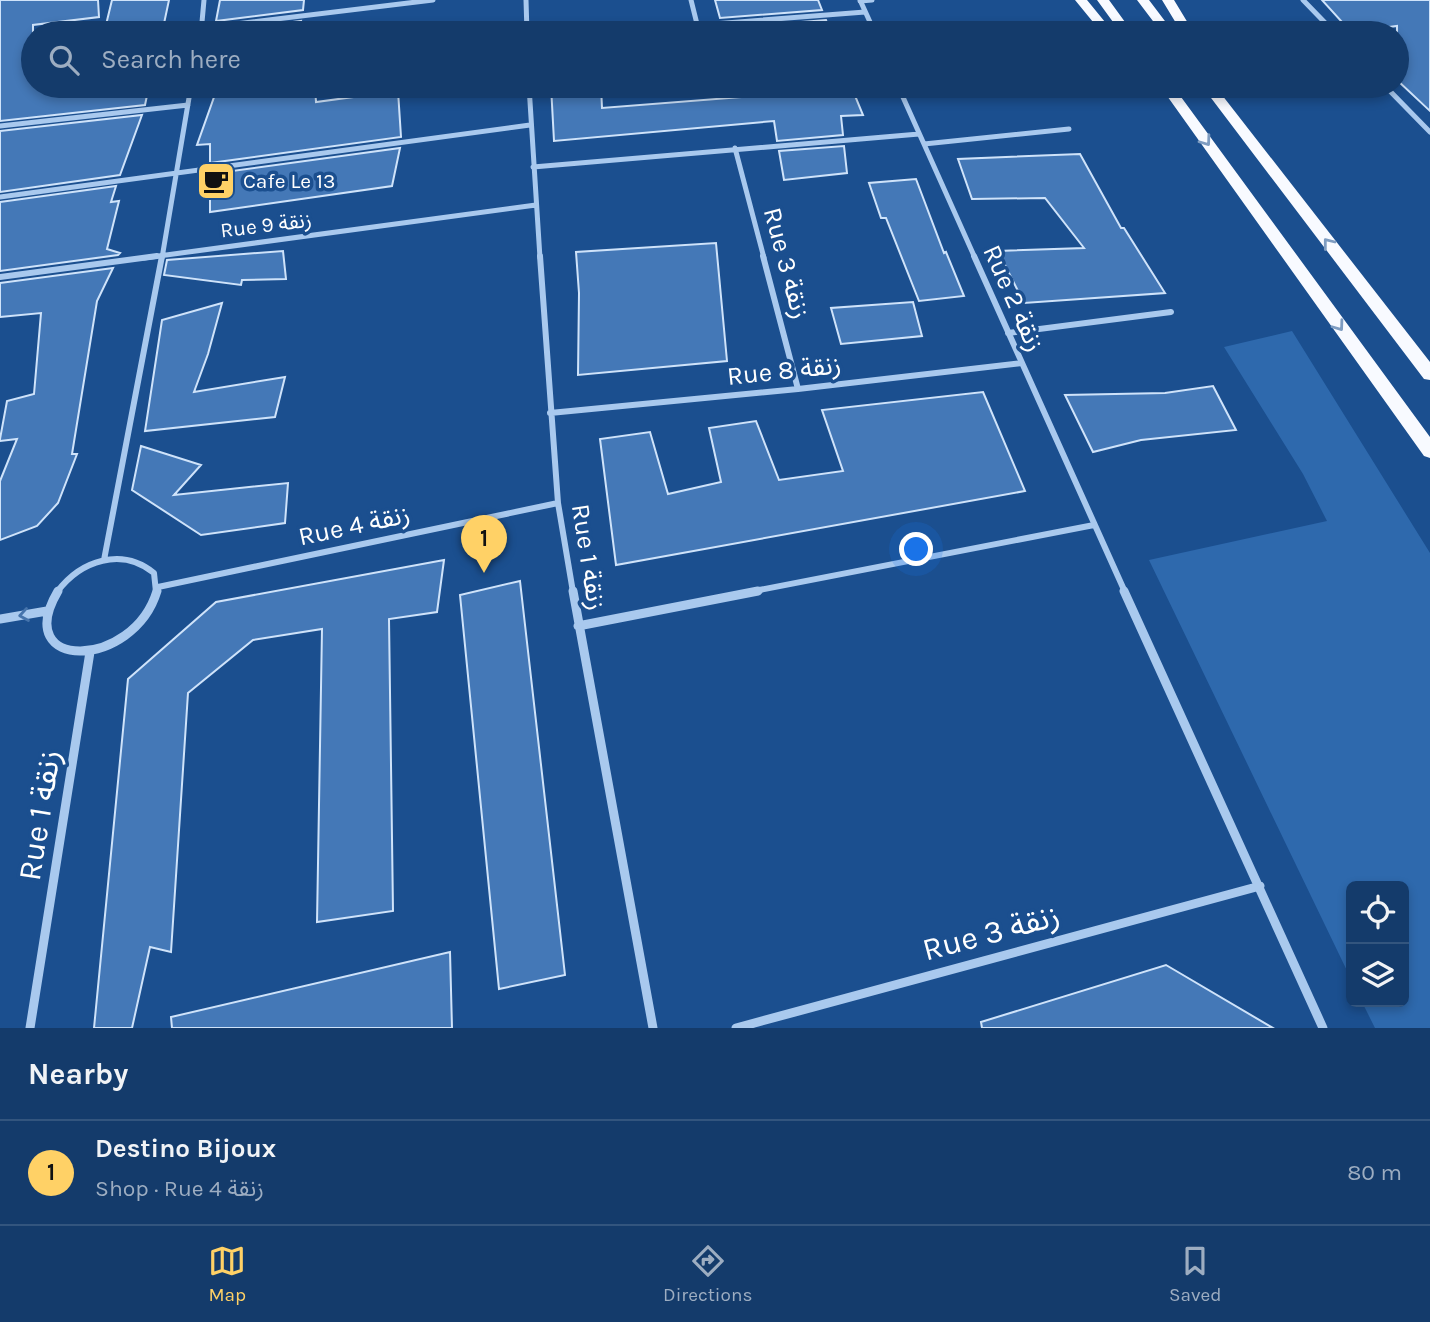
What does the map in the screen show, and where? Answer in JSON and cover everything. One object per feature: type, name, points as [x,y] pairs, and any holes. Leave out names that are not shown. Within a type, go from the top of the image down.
[{"type":"highway","points":[[1080,0],[1098,21]]},
{"type":"highway","points":[[1103,0],[1118,21]]},
{"type":"highway","points":[[1143,0],[1159,21]]},
{"type":"highway","points":[[1168,0],[1181,21]]},
{"type":"highway","points":[[1175,98],[1430,451]]},
{"type":"highway","points":[[1217,98],[1430,374]]},
{"type":"highway","points":[[1227,98],[1262,156]]},
{"type":"street","points":[[203,21],[204,0]]},
{"type":"street","points":[[277,21],[433,0]]},
{"type":"street","points":[[526,0],[527,21]]},
{"type":"street","points":[[691,0],[696,21]]},
{"type":"street","points":[[869,21],[860,1],[872,0]]},
{"type":"street","points":[[1303,0],[1323,21]]},
{"type":"street","points":[[739,21],[865,12]]},
{"type":"street","points":[[104,560],[178,173],[189,98]]},
{"type":"street","name":"Rue 1 زنقة","points":[[529,98],[558,503],[578,626],[653,1028]]},
{"type":"street","name":"Rue 2 زنقة","points":[[903,98],[1323,1028]]},
{"type":"street","points":[[1397,98],[1430,132]]},
{"type":"street","points":[[0,126],[188,105]]},
{"type":"street","points":[[0,197],[530,125]]},
{"type":"street","points":[[924,144],[1069,129]]},
{"type":"street","points":[[533,167],[919,134]]},
{"type":"street","name":"Rue 3 زنقة","points":[[735,148],[798,389]]},
{"type":"street","name":"Rue 9 زنقة","points":[[0,277],[536,205]]},
{"type":"street","points":[[1008,333],[1171,312]]},
{"type":"street","name":"Rue 8 زنقة","points":[[550,413],[798,389],[1022,363]]},
{"type":"street","name":"Rue 4 زنقة","points":[[158,587],[558,503]]},
{"type":"street","points":[[578,626],[1094,525]]},
{"type":"street","points":[[104,560],[138,560],[152,570],[158,587],[153,608],[138,628],[115,643],[90,652],[75,652],[54,642],[48,634],[47,611],[58,590],[68,580],[92,565],[104,560]]},
{"type":"street","points":[[0,619],[47,611]]},
{"type":"street","name":"Rue 1 زنقة","points":[[30,1028],[90,652]]},
{"type":"street","name":"Rue 3 زنقة","points":[[736,1028],[1260,886]]},
{"type":"shaded area","points":[[1292,331],[1430,553],[1430,1028],[1375,1028],[1364,1007],[1409,1007],[1409,881],[1346,881],[1346,969],[1149,560],[1327,521],[1303,474],[1224,347]]},
{"type":"building","points":[[0,0],[98,0],[99,17],[66,21],[21,21],[21,98],[146,98],[145,105],[0,121]]},
{"type":"building","points":[[112,0],[169,0],[165,21],[107,21]]},
{"type":"building","points":[[220,0],[304,0],[303,10],[216,21]]},
{"type":"building","points":[[715,0],[818,0],[822,10],[720,18]]},
{"type":"building","points":[[1322,0],[1430,0],[1430,111],[1409,91],[1409,21],[1341,21]]},
{"type":"building","points":[[214,98],[316,98],[316,102],[346,98],[398,98],[401,137],[210,163],[210,144],[197,145]]},
{"type":"building","points":[[552,98],[602,98],[602,108],[730,98],[856,98],[863,115],[841,116],[843,135],[777,141],[774,121],[554,141]]},
{"type":"building","points":[[142,115],[120,175],[0,192],[0,131]]},
{"type":"building","points":[[844,146],[847,173],[784,180],[779,151]]},
{"type":"building","points":[[400,148],[392,186],[210,212],[210,174]]},
{"type":"building","points":[[1080,154],[1121,228],[1124,228],[1165,293],[1024,303],[998,251],[1084,248],[1045,198],[972,199],[958,159]]},
{"type":"building","points":[[916,179],[944,253],[946,252],[964,296],[919,301],[886,218],[881,218],[869,183]]},
{"type":"building","points":[[116,186],[111,202],[119,201],[107,249],[120,253],[118,255],[0,271],[0,202]]},
{"type":"building","points":[[716,243],[727,361],[578,375],[579,293],[576,252]]},
{"type":"building","points":[[283,251],[286,279],[242,280],[241,285],[164,275],[167,260]]},
{"type":"building","points":[[113,268],[97,301],[72,454],[77,454],[58,503],[37,526],[0,540],[0,481],[17,439],[0,439],[7,401],[34,394],[41,313],[0,317],[0,283]]},
{"type":"building","points":[[913,302],[922,336],[841,344],[831,308]]},
{"type":"building","points":[[222,303],[194,392],[285,377],[275,417],[145,431],[162,320]]},
{"type":"building","points":[[1213,386],[1236,430],[1141,440],[1093,452],[1065,395],[1165,393]]},
{"type":"building","points":[[983,392],[1025,491],[616,565],[600,439],[650,432],[668,494],[721,482],[709,428],[756,421],[779,480],[843,471],[822,410]]},
{"type":"building","points":[[141,446],[201,465],[174,495],[288,483],[285,523],[201,535],[132,490]]},
{"type":"building","points":[[444,560],[437,612],[389,619],[393,911],[317,922],[322,629],[253,640],[188,693],[171,952],[150,947],[132,1028],[94,1028],[128,679],[216,602]]},
{"type":"building","points":[[520,581],[565,975],[499,989],[460,595]]},
{"type":"building","points":[[450,952],[452,1028],[172,1028],[171,1017]]},
{"type":"building","points":[[1166,965],[1273,1028],[982,1028],[981,1022]]},
{"type":"place","name":"Cafe Le 13","points":[[216,181]]},
{"type":"place","name":"Destino Bijoux","points":[[484,573]]}]
